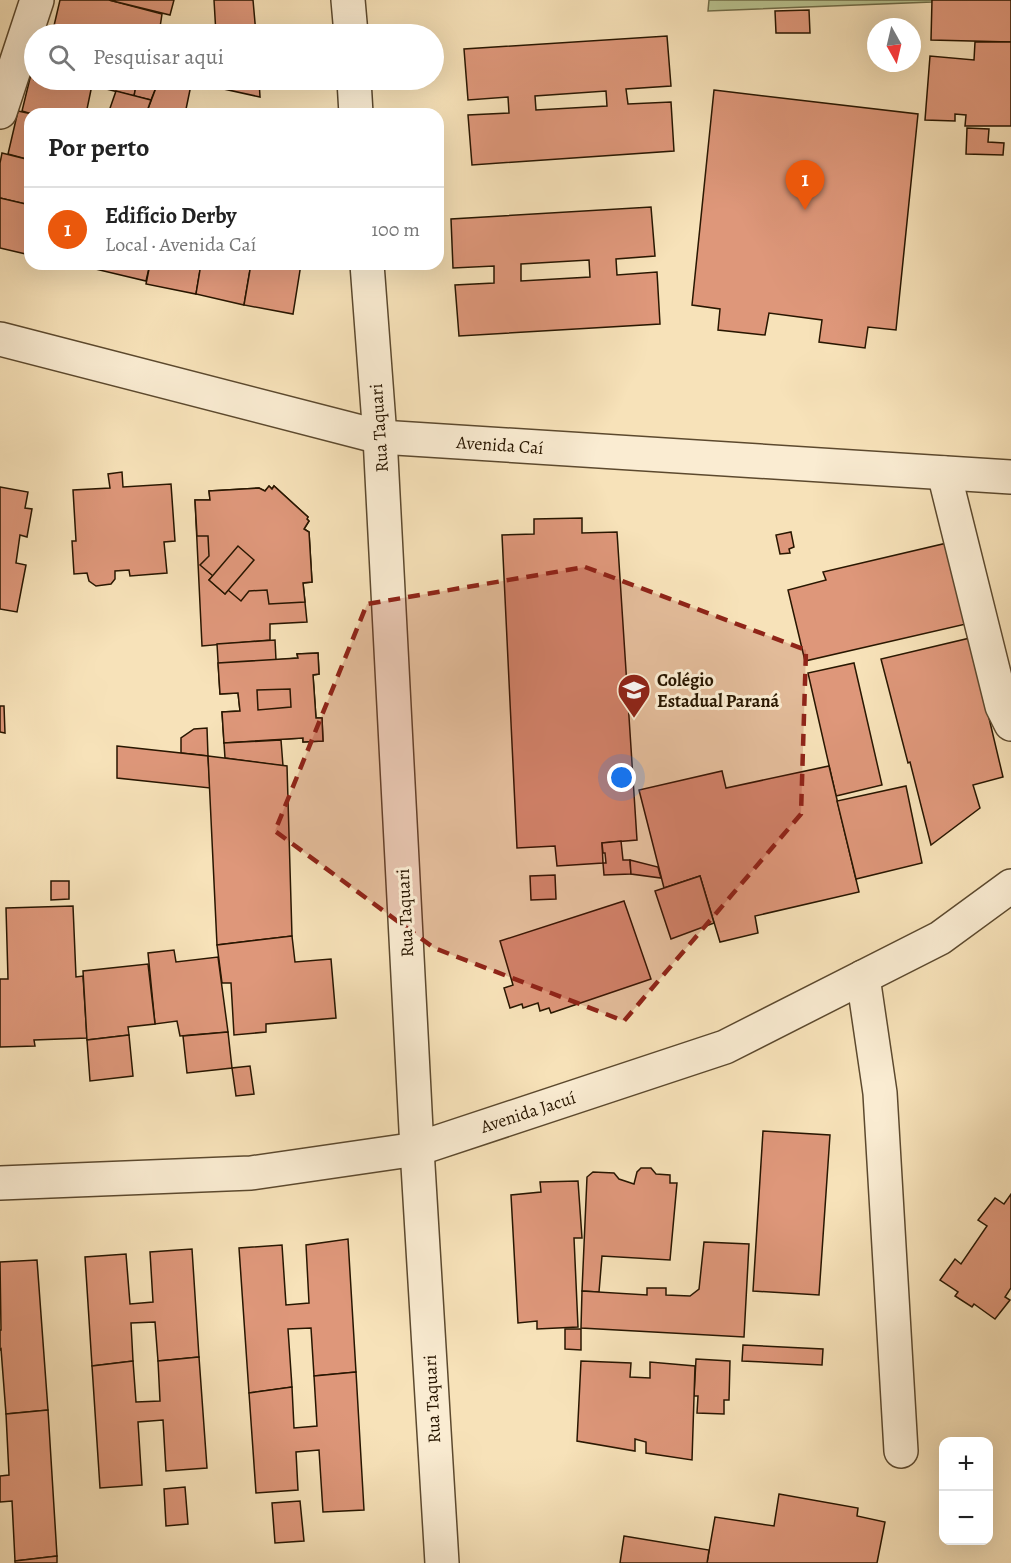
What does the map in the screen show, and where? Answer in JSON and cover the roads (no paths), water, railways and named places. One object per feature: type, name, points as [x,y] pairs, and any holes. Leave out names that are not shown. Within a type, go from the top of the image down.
[{"type":"street","points":[[29,24],[37,0]]},
{"type":"street","points":[[348,0],[350,24]]},
{"type":"street","points":[[0,112],[24,39]]},
{"type":"street","points":[[355,90],[356,108]]},
{"type":"street","name":"Rua Taquari","points":[[367,270],[380,437],[417,1149],[442,1563]]},
{"type":"street","name":"Avenida Caí","points":[[0,339],[380,437],[1011,477]]},
{"type":"street","points":[[944,472],[1002,706],[1011,724]]},
{"type":"street","name":"Avenida Jacuí","points":[[0,1183],[251,1173],[417,1149],[725,1047],[940,938],[1011,886]]},
{"type":"street","points":[[863,977],[880,1093],[901,1451]]},
{"type":"place","name":"Edifício Derby","points":[[805,210]]},
{"type":"place","name":"Colégio Estadual Paraná","points":[[634,719]]}]
